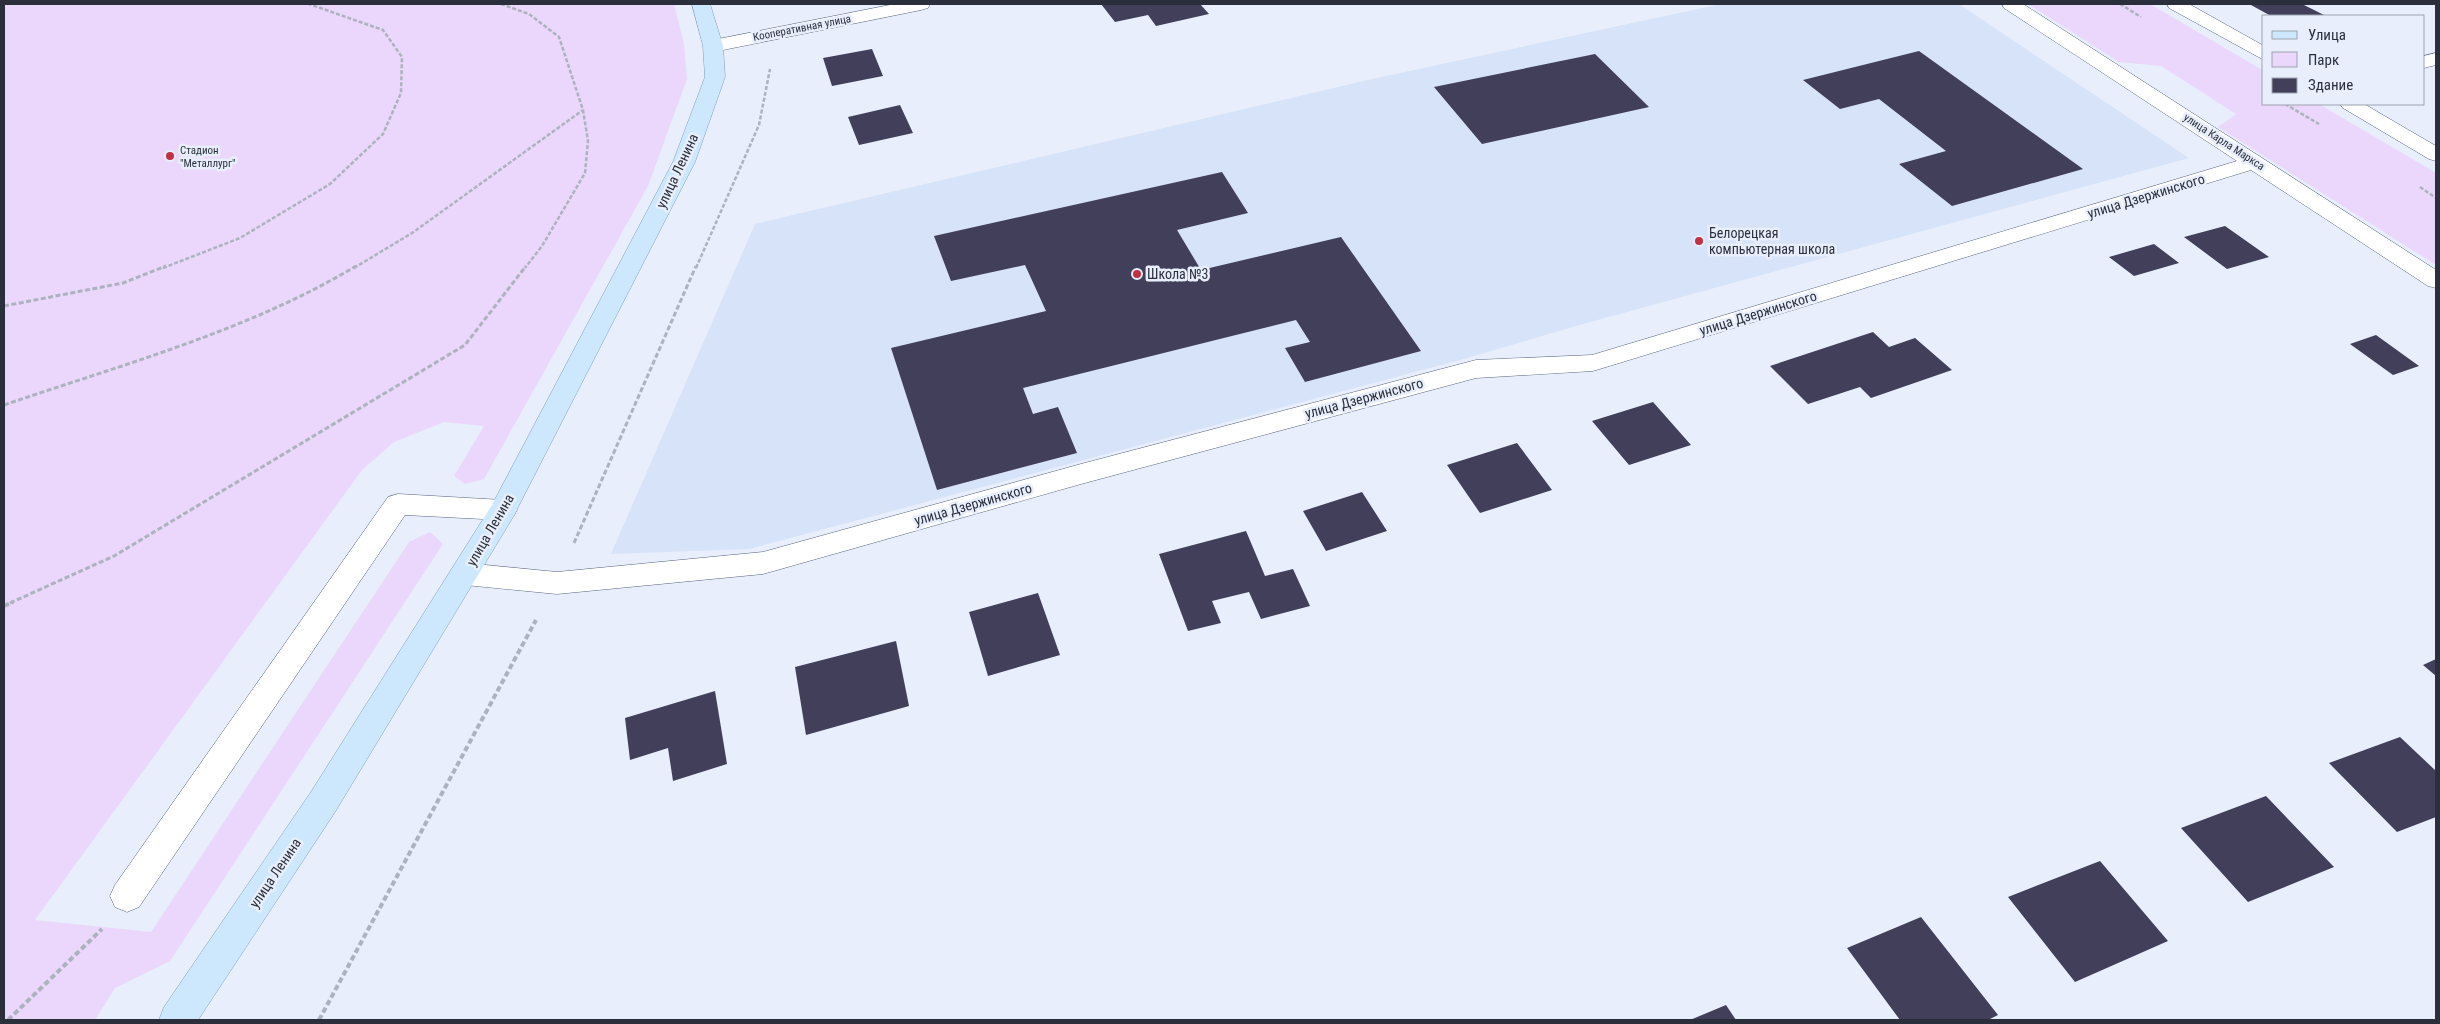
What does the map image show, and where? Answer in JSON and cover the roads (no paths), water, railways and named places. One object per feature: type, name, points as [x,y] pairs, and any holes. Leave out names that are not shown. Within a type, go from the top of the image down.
[{"type":"main road","name":"улица Ленина","points":[[177,1020],[323,802],[503,510],[684,162],[715,77],[713,46],[701,4]]},
{"type":"street","name":"Кооперативная улица","points":[[713,46],[921,4]]},
{"type":"street","name":"улица Карла Маркса","points":[[2011,4],[2436,281]]},
{"type":"street","points":[[2176,4],[2262,53]]},
{"type":"street","points":[[2352,105],[2436,155]]},
{"type":"street","name":"улица Дзержинского","points":[[465,574],[557,582],[763,563],[1081,474],[1476,369],[1593,363],[2227,172],[2253,161]]},
{"type":"street","points":[[127,896],[398,504],[503,510]]},
{"type":"place","name":"Стадион \"Металлург\"","points":[[170,156]]},
{"type":"place","name":"Белорецкая компьютерная школа","points":[[1699,241]]},
{"type":"place","name":"Школа №3","points":[[1137,274]]}]
